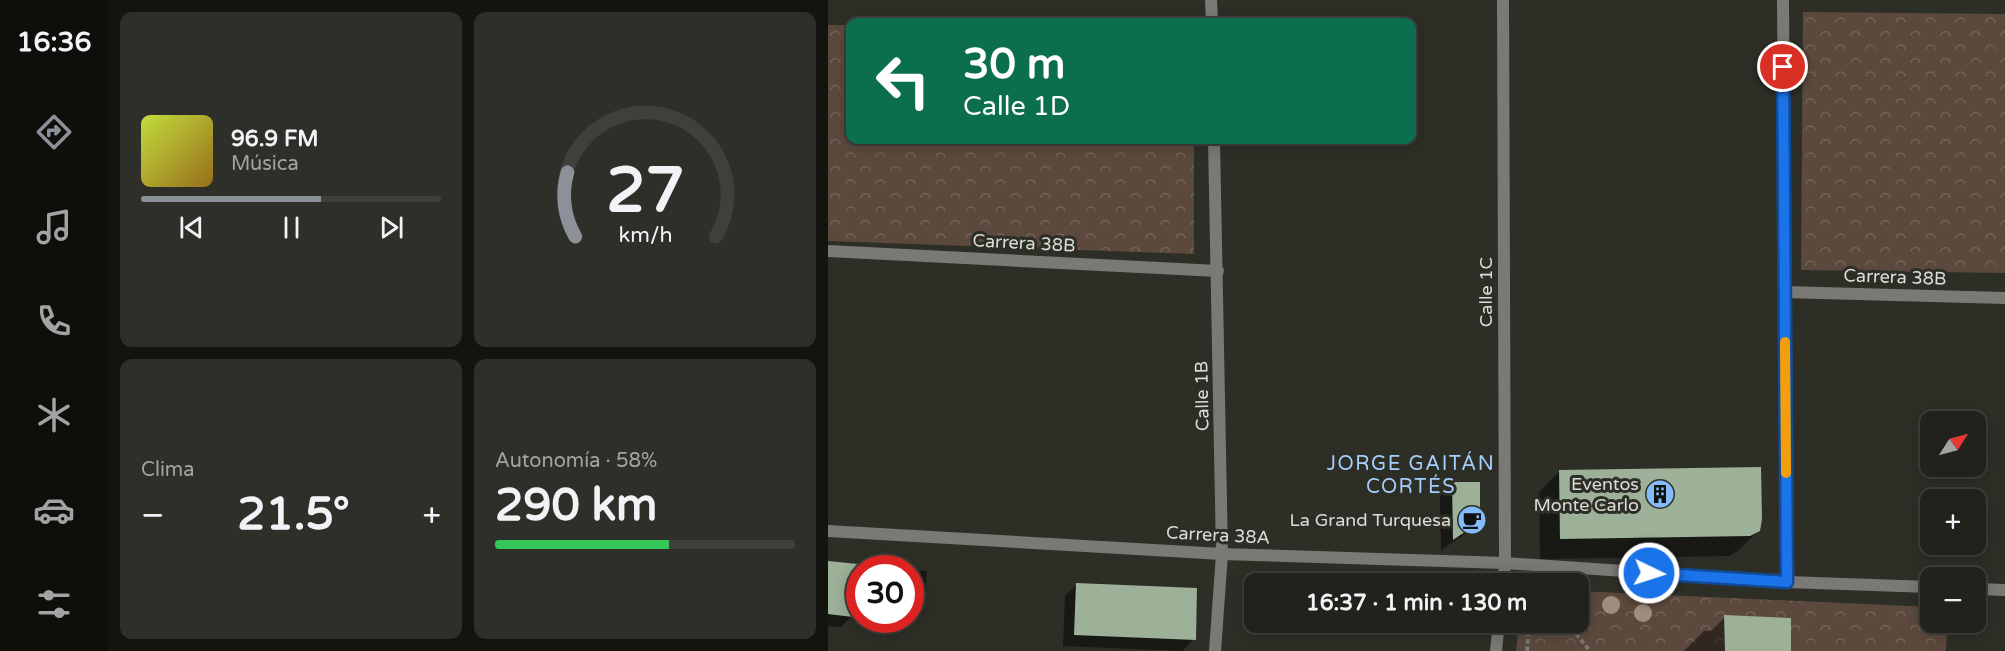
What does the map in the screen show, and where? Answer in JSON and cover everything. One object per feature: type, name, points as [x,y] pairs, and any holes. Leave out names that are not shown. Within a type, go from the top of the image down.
[{"type":"street","points":[[1211,0],[1212,18]]},
{"type":"street","name":"Calle 1C","points":[[1503,0],[1504,573]]},
{"type":"street","points":[[1783,0],[1787,582]]},
{"type":"street","name":"Calle 1B","points":[[1214,144],[1222,554],[1215,651]]},
{"type":"street","name":"Carrera 38B","points":[[828,251],[1218,271]]},
{"type":"street","name":"Carrera 38B","points":[[1785,292],[2005,298]]},
{"type":"street","name":"Carrera 38A","points":[[828,531],[1222,554],[1505,563],[1787,582],[1920,587]]},
{"type":"street","points":[[1986,589],[2005,590]]},
{"type":"street","points":[[1496,651],[1498,633]]},
{"type":"path","points":[[1527,651],[1528,633]]},
{"type":"path","points":[[1576,633],[1590,651]]},
{"type":"green space","points":[[1803,12],[2005,14],[2005,273],[1801,270]]},
{"type":"green space","points":[[828,25],[846,25],[846,144],[1194,144],[1194,254],[828,241]]},
{"type":"green space","points":[[1589,592],[1920,607],[1920,633],[1947,633],[1946,651],[1516,651],[1518,633],[1589,633]]},
{"type":"building","name":"Eventos Monte Carlo","points":[[1761,467],[1762,519],[1760,531],[1750,536],[1560,539],[1559,470]]},
{"type":"building","points":[[1452,482],[1480,482],[1480,516],[1475,525],[1453,540]]},
{"type":"building","points":[[828,561],[846,563],[846,616],[828,614]]},
{"type":"building","points":[[1076,583],[1197,588],[1196,640],[1074,635]]},
{"type":"building","points":[[1724,615],[1791,618],[1791,651],[1725,651]]},
{"type":"slow traffic","points":[[1785,342],[1786,473]]},
{"type":"place","name":"Eventos Monte Carlo","points":[[1660,494]]},
{"type":"place","name":"La Grand Turquesa","points":[[1472,520]]},
{"type":"district","name":"JORGE GAITÁN CORTÉS","points":[[1411,476]]},
{"type":"route","points":[[1649,573],[1787,582],[1783,67]]}]
